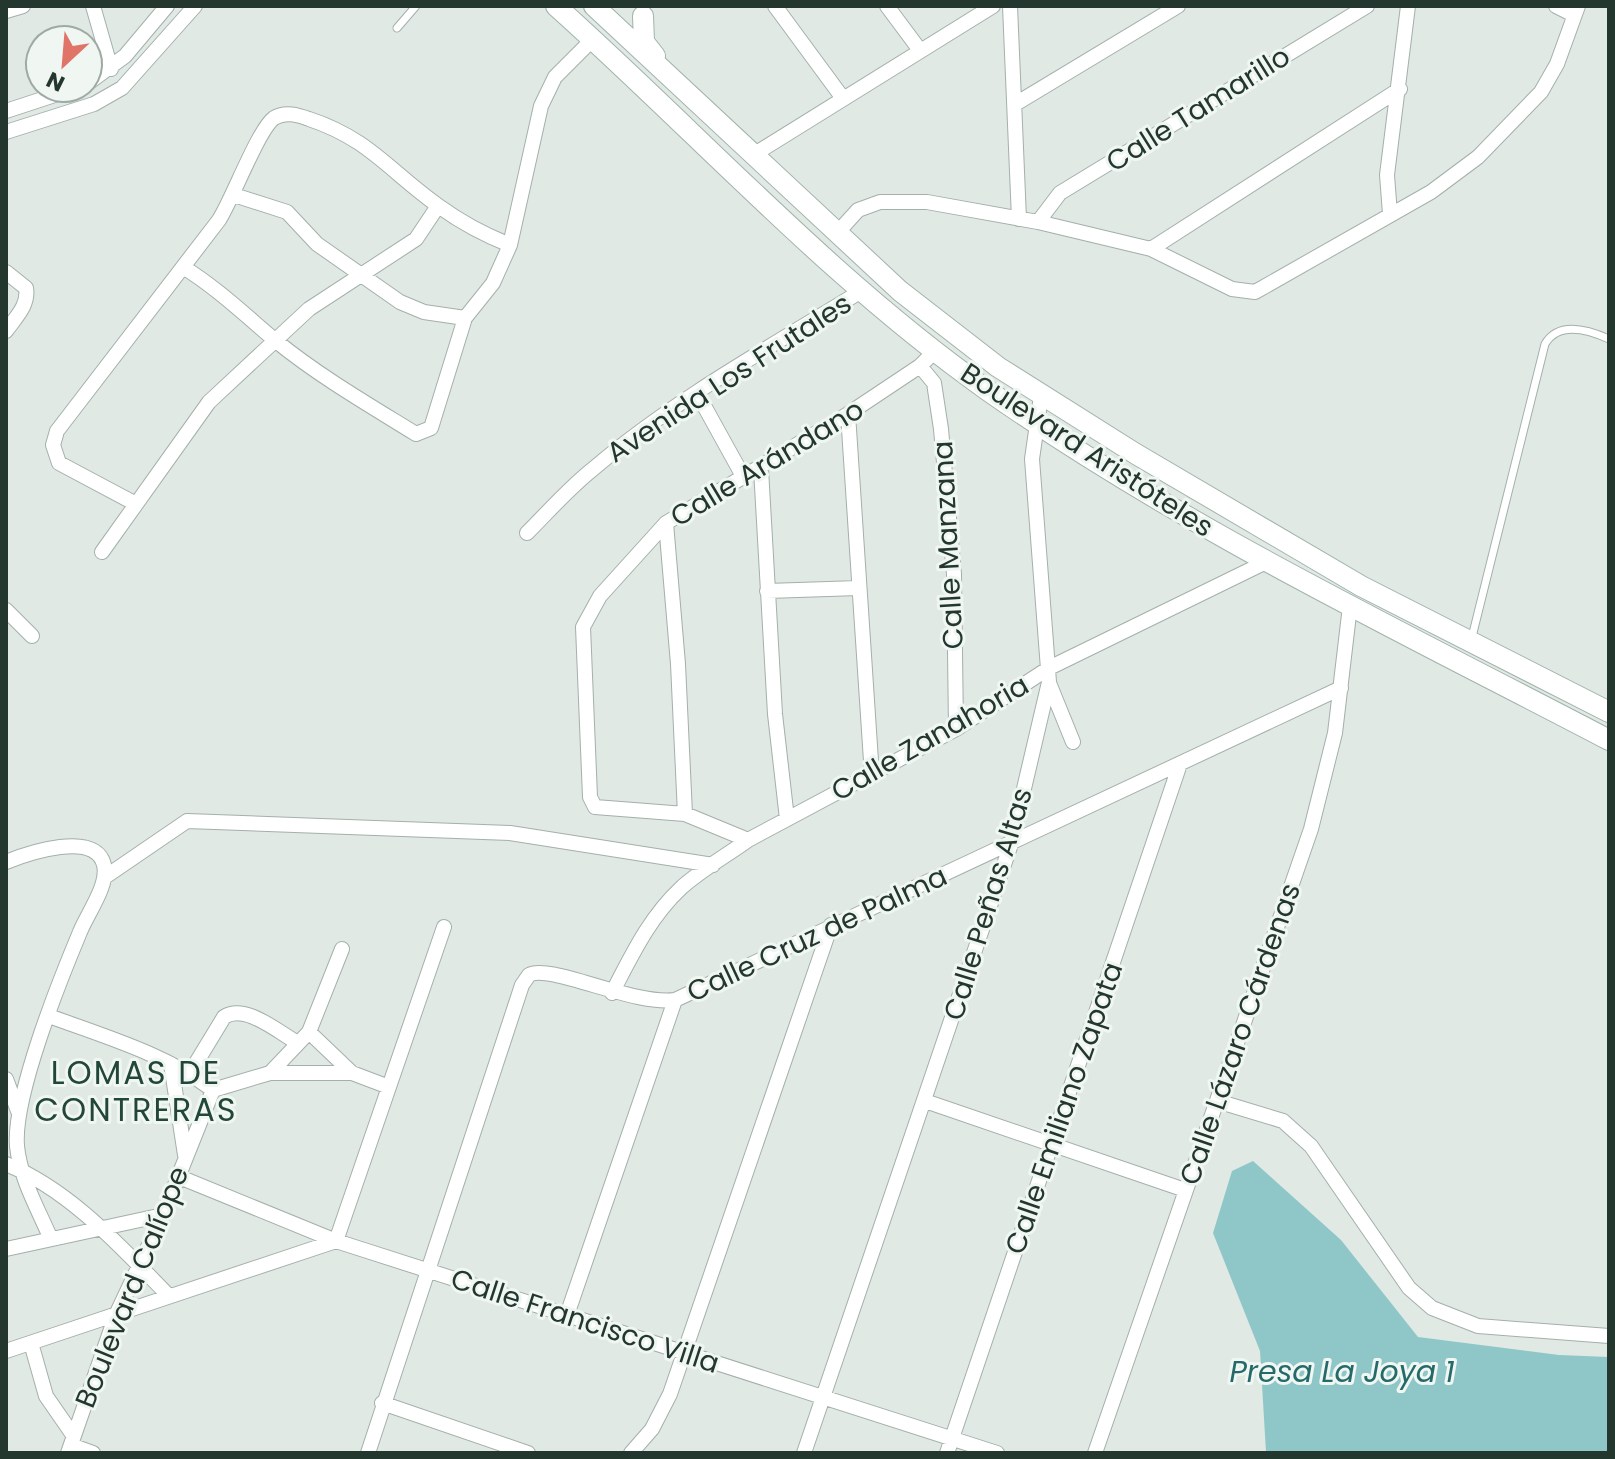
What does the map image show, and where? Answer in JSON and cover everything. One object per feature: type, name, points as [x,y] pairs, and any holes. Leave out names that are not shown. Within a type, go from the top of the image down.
[{"type":"street","points":[[6,11],[23,6]]},
{"type":"street","points":[[93,6],[111,69]]},
{"type":"street","points":[[104,73],[167,6]]},
{"type":"street","points":[[6,132],[74,112],[122,88],[195,6]]},
{"type":"street","name":"Boulevard Aristóteles","points":[[556,6],[863,290],[936,350],[1036,423],[1266,562],[1609,740]]},
{"type":"street","points":[[775,6],[842,97]]},
{"type":"street","points":[[887,6],[919,49]]},
{"type":"street","points":[[753,155],[919,49],[993,6]]},
{"type":"street","points":[[1010,6],[1017,103],[1019,219]]},
{"type":"street","points":[[1017,103],[1178,6]]},
{"type":"street","name":"Calle Tamarillo","points":[[1038,222],[1060,193],[1367,6]]},
{"type":"street","points":[[1390,214],[1387,175],[1408,6]]},
{"type":"street","points":[[838,232],[858,210],[880,202],[927,202],[1038,222],[1151,249],[1232,289],[1255,292],[1450,179],[1530,104],[1550,78],[1576,10],[1556,6]]},
{"type":"street","points":[[183,267],[211,284],[277,341],[371,407],[416,434],[425,433],[431,428],[465,318],[493,283],[510,245],[541,106],[555,77],[593,37],[597,28],[595,7]]},
{"type":"street","name":"Boulevard Aristóteles","points":[[595,7],[695,103],[933,318],[1041,396],[1361,586],[1609,712]]},
{"type":"street","points":[[593,37],[624,48],[632,43],[644,11]]},
{"type":"street","points":[[644,11],[644,42],[695,93],[695,103]]},
{"type":"street","points":[[1151,249],[1400,89]]},
{"type":"street","points":[[6,111],[28,104]]},
{"type":"street","points":[[73,104],[74,112]]},
{"type":"street","points":[[136,504],[70,472],[59,463],[53,445],[57,431],[234,195],[262,134],[273,118],[284,114],[329,125],[355,138],[438,206],[510,245]]},
{"type":"street","points":[[234,195],[287,212],[317,244],[400,302],[424,312],[465,318]]},
{"type":"street","points":[[102,552],[209,402],[309,309],[416,239],[438,206]]},
{"type":"street","points":[[6,272],[26,288],[27,295],[26,303],[6,331]]},
{"type":"street","name":"Avenida Los Frutales","points":[[527,533],[590,470],[697,393],[863,290]]},
{"type":"street","name":"Calle Arándano","points":[[685,814],[595,807],[590,797],[583,627],[600,596],[666,523],[761,469],[848,414],[920,366],[936,350]]},
{"type":"street","name":"Calle Manzana","points":[[920,366],[934,383],[941,429],[954,574],[956,729]]},
{"type":"street","points":[[697,393],[744,478]]},
{"type":"street","name":"Calle Peñas Altas","points":[[804,1453],[1011,844],[1049,675],[1032,459],[1041,396]]},
{"type":"street","points":[[848,414],[872,776]]},
{"type":"street","points":[[761,469],[767,591],[787,819]]},
{"type":"street","points":[[666,523],[678,664],[685,814],[748,840]]},
{"type":"street","name":"Calle Zanahoria","points":[[612,993],[640,938],[664,905],[748,840],[872,776],[1049,675],[1266,562]]},
{"type":"street","points":[[767,591],[859,588]]},
{"type":"street","name":"Calle Lázaro Cárdenas","points":[[1095,1453],[1311,829],[1329,761],[1350,606]]},
{"type":"street","points":[[6,610],[32,636]]},
{"type":"street","points":[[1049,675],[1073,742]]},
{"type":"street","name":"Calle Cruz de Palma","points":[[426,1270],[522,985],[529,975],[545,970],[612,993],[651,1001],[675,1000],[1341,688]]},
{"type":"street","name":"Calle Emiliano Zapata","points":[[947,1453],[1180,764]]},
{"type":"street","points":[[50,1237],[21,1170],[17,1148],[18,1111],[49,1016],[79,933],[105,877],[187,821],[510,833],[713,865]]},
{"type":"street","points":[[6,862],[73,845],[85,846],[101,858],[105,877]]},
{"type":"street","points":[[631,1453],[652,1429],[685,1353],[831,925]]},
{"type":"street","points":[[6,1351],[336,1241],[444,927]]},
{"type":"street","points":[[270,1073],[309,1032],[342,949]]},
{"type":"street","points":[[567,1315],[675,1000]]},
{"type":"street","points":[[190,1073],[224,1017],[233,1012],[244,1013],[298,1043]]},
{"type":"street","points":[[49,1016],[127,1044],[190,1073],[213,1090],[270,1073],[352,1073],[389,1087]]},
{"type":"street","points":[[309,1032],[352,1073]]},
{"type":"street","points":[[171,1064],[185,1155]]},
{"type":"street","points":[[6,1079],[18,1111]]},
{"type":"street","name":"Boulevard Calíope","points":[[71,1445],[116,1315],[163,1215],[213,1090]]},
{"type":"street","points":[[925,1101],[1185,1190]]},
{"type":"street","points":[[1217,1101],[1283,1121],[1311,1146],[1409,1288],[1432,1308],[1478,1326],[1609,1336]]},
{"type":"street","points":[[6,1164],[21,1170],[104,1230],[168,1295]]},
{"type":"street","name":"Calle Francisco Villa","points":[[177,1176],[336,1241],[997,1453]]},
{"type":"street","points":[[6,1249],[50,1237],[104,1230],[163,1215]]},
{"type":"street","points":[[368,1453],[426,1270]]},
{"type":"street","points":[[31,1343],[46,1396],[71,1445],[93,1453]]},
{"type":"street","points":[[382,1403],[528,1453]]},
{"type":"lane","points":[[397,28],[416,6]]},
{"type":"lane","points":[[1471,641],[1545,344],[1554,333],[1573,329],[1609,339]]},
{"type":"water","name":"Presa La Joya 1","points":[[1253,1161],[1341,1240],[1418,1337],[1559,1355],[1609,1357],[1609,1453],[1266,1452],[1260,1351],[1213,1233],[1232,1171]]},
{"type":"district","name":"LOMAS DE CONTRERAS","points":[[136,1090]]}]
